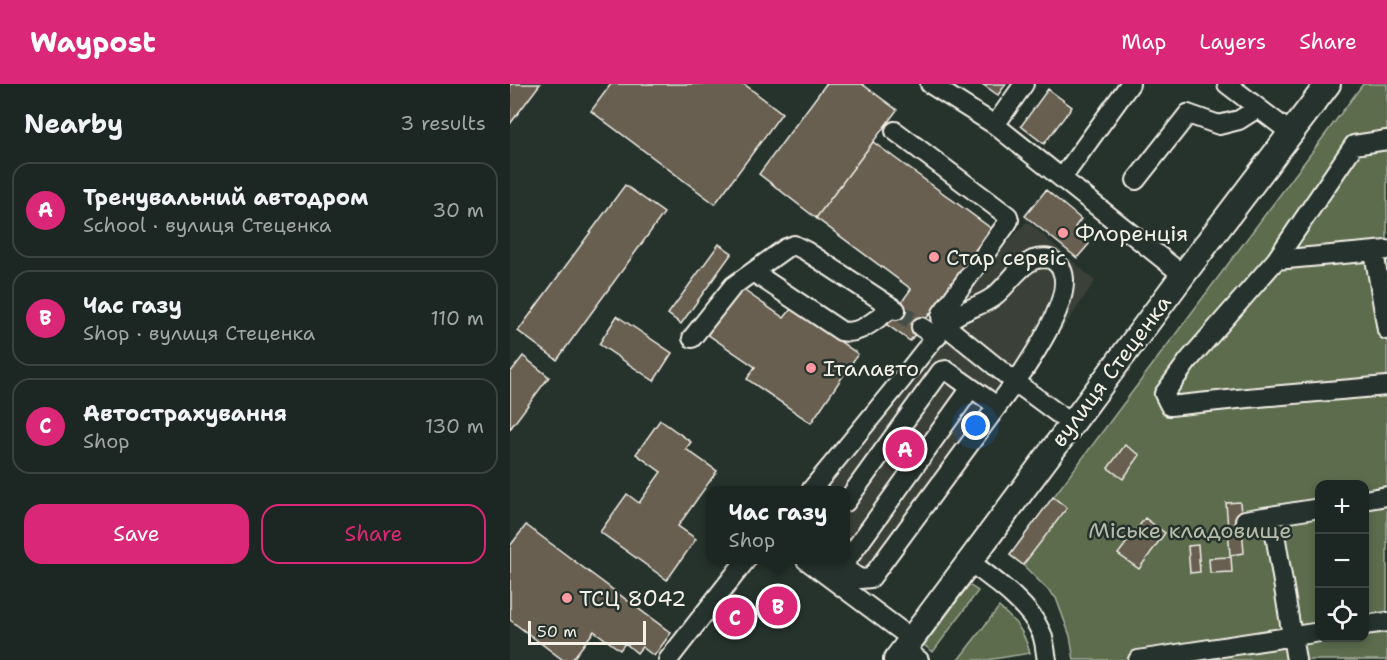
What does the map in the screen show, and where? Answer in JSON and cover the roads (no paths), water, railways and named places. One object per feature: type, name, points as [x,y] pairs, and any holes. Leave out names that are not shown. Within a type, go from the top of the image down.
[{"type":"main road","name":"вулиця Стеценка","points":[[906,654],[970,562],[1072,424],[1328,84]]},
{"type":"street","points":[[930,84],[995,125],[1183,275]]},
{"type":"street","points":[[995,125],[1024,84]]},
{"type":"street","points":[[1062,178],[1130,84]]},
{"type":"street","points":[[1227,84],[1292,133]]},
{"type":"street","points":[[1136,180],[1188,114],[1219,125],[1239,120],[1258,108]]},
{"type":"street","points":[[895,131],[1008,216],[1009,220],[942,313],[941,332]]},
{"type":"street","points":[[1387,140],[1354,144],[1276,260],[1188,361],[1164,394],[1170,406],[1387,386]]},
{"type":"street","points":[[692,338],[733,286],[753,272],[794,245],[894,309],[861,329],[848,333],[753,272]]},
{"type":"street","points":[[1276,260],[1380,251],[1387,330]]},
{"type":"street","points":[[814,486],[951,320],[993,297],[1034,259],[1050,259],[1063,269],[1064,289],[1044,338],[1015,382],[871,578],[860,579],[839,564]]},
{"type":"street","points":[[921,327],[941,332],[1072,424]]},
{"type":"street","points":[[850,496],[941,371],[946,370],[997,406]]},
{"type":"street","points":[[850,547],[971,388]]},
{"type":"street","points":[[1369,499],[1387,496]]},
{"type":"street","points":[[1245,520],[1315,508]]},
{"type":"street","points":[[1272,516],[1296,660]]},
{"type":"street","points":[[970,562],[1013,597],[1031,616],[1042,633],[1047,660]]},
{"type":"street","points":[[668,660],[744,564]]},
{"type":"street","points":[[810,564],[906,654]]},
{"type":"street","points":[[1369,624],[1387,622]]},
{"type":"street","points":[[1138,660],[1315,633]]},
{"type":"tunnel","points":[[896,310],[921,327]]},
{"type":"place","name":"Флоренція","points":[[1063,233]]},
{"type":"place","name":"Стар сервіс","points":[[934,257]]},
{"type":"place","name":"Італавто","points":[[811,368]]},
{"type":"place","name":"Тренувальний автодром","points":[[905,449]]},
{"type":"place","name":"ТСЦ 8042","points":[[567,598]]},
{"type":"place","name":"Час газу","points":[[778,606]]},
{"type":"place","name":"Автострахування","points":[[735,617]]},
{"type":"park label","name":"Міське кладовище","points":[[1190,530]]}]
